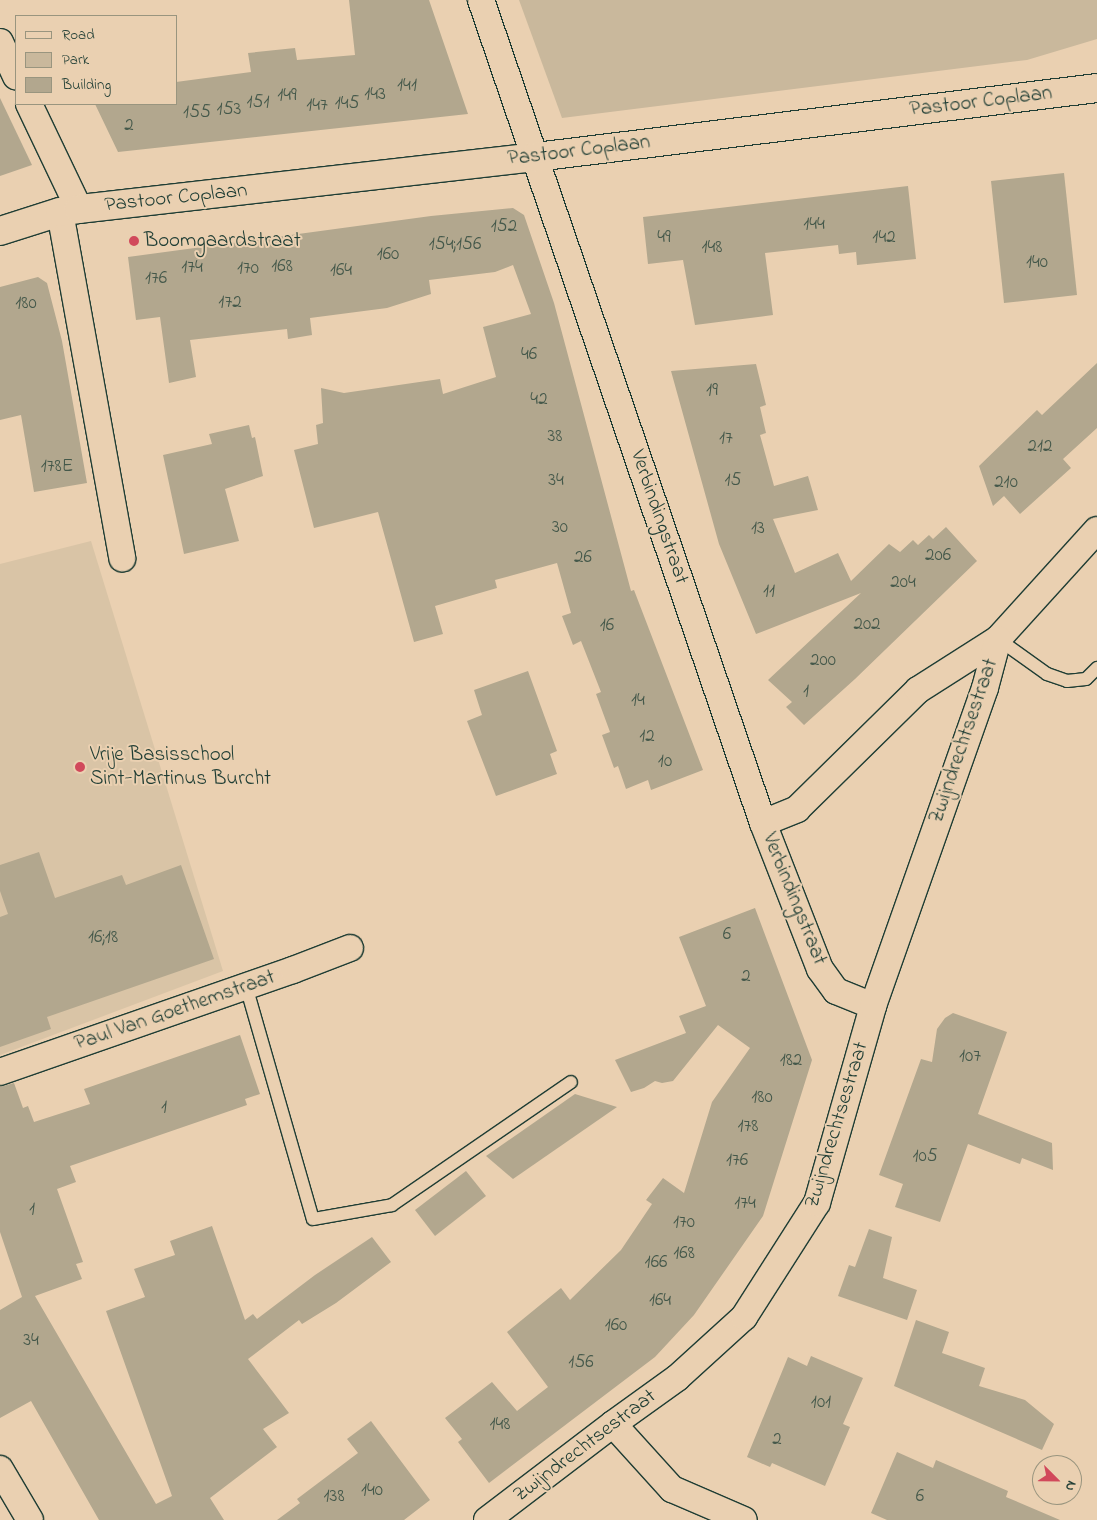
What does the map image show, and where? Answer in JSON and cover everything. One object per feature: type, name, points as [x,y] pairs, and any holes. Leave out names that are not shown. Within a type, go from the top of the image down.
[{"type":"street","name":"Verbindingstraat","points":[[480,0],[536,157],[763,823],[820,969],[836,991],[873,1006]]},
{"type":"street","points":[[0,42],[15,74]]},
{"type":"street","name":"Pastoor Coplaan","points":[[0,231],[69,210],[536,157],[1097,88]]},
{"type":"street","points":[[29,105],[69,210],[122,558]]},
{"type":"street","name":"Zwijndrechtsestraat","points":[[763,823],[797,809],[918,690],[998,639],[1097,530]]},
{"type":"street","name":"Zwijndrechtsestraat","points":[[487,1520],[677,1378],[744,1317],[818,1203],[873,1006],[985,688],[998,639]]},
{"type":"street","name":"Paul Van Goethemstraat","points":[[0,1072],[350,948]]},
{"type":"street","points":[[613,1424],[672,1489],[744,1520]]},
{"type":"street","points":[[0,1468],[30,1520]]},
{"type":"lane","points":[[998,639],[1047,674],[1067,681],[1086,680],[1097,668]]},
{"type":"lane","points":[[246,986],[313,1219],[392,1205],[571,1082]]},
{"type":"shaded area","name":"Vrije Basisschool Sint-Martinus Burcht","points":[[91,541],[223,971],[0,1055],[0,564]]},
{"type":"green space","points":[[519,0],[1097,0],[1097,39],[1027,60],[562,118]]},
{"type":"building","points":[[349,0],[429,0],[468,114],[118,152],[95,105],[178,105],[178,82],[251,72],[248,53],[295,48],[297,60],[355,55]]},
{"type":"building","points":[[0,98],[32,165],[0,176]]},
{"type":"building","points":[[1064,173],[1077,295],[1004,303],[991,181]]},
{"type":"building","points":[[908,186],[916,259],[857,265],[856,252],[839,254],[838,245],[765,253],[773,315],[695,325],[683,260],[648,264],[643,217]]},
{"type":"building","points":[[513,208],[524,215],[554,303],[631,591],[634,590],[703,770],[651,790],[648,780],[626,789],[618,766],[614,768],[602,735],[610,732],[596,694],[601,692],[581,641],[573,645],[562,616],[571,613],[557,563],[495,580],[497,588],[435,606],[443,634],[414,642],[378,512],[314,528],[294,450],[318,444],[316,425],[323,423],[321,388],[344,393],[440,379],[443,394],[496,377],[483,327],[531,314],[513,265],[495,272],[429,280],[431,294],[387,308],[310,318],[312,335],[288,339],[287,329],[190,340],[196,377],[169,383],[160,317],[136,320],[128,257],[431,216]]},
{"type":"building","points":[[38,277],[47,283],[62,341],[87,483],[34,492],[21,415],[0,420],[0,287]]},
{"type":"building","points":[[1097,363],[1097,428],[1063,459],[1071,468],[1020,514],[1004,496],[993,506],[979,466],[1037,410],[1042,415]]},
{"type":"building","points":[[756,364],[766,405],[760,407],[766,433],[760,435],[774,486],[808,476],[818,510],[773,519],[795,573],[838,553],[851,581],[889,544],[900,552],[913,540],[918,545],[929,535],[933,539],[946,527],[977,561],[855,679],[804,725],[786,707],[792,702],[768,680],[861,593],[756,634],[719,544],[671,371]]},
{"type":"building","points":[[249,425],[252,438],[255,437],[263,476],[225,489],[239,541],[184,554],[163,455],[212,444],[209,434]]},
{"type":"building","points":[[528,671],[557,751],[550,754],[557,774],[496,796],[467,721],[482,715],[474,690]]},
{"type":"building","points":[[39,852],[55,898],[122,875],[126,885],[181,865],[214,959],[47,1017],[51,1029],[0,1047],[0,917],[8,914],[0,891],[0,865]]},
{"type":"building","points":[[755,908],[812,1060],[763,1216],[694,1315],[655,1357],[489,1483],[458,1442],[462,1439],[445,1418],[492,1382],[517,1411],[548,1387],[507,1332],[561,1288],[570,1300],[621,1250],[652,1204],[646,1200],[663,1178],[684,1193],[712,1102],[750,1048],[718,1025],[673,1081],[662,1083],[655,1081],[644,1088],[631,1092],[615,1060],[686,1033],[679,1016],[706,1006],[679,937]]},
{"type":"building","points":[[953,1013],[1007,1032],[978,1114],[1052,1143],[1053,1170],[1022,1158],[1020,1164],[968,1144],[940,1222],[895,1207],[903,1184],[879,1175],[921,1059],[932,1062],[937,1029],[945,1018]]},
{"type":"building","points":[[240,1035],[260,1094],[245,1099],[247,1105],[70,1166],[76,1182],[57,1189],[83,1262],[76,1264],[82,1279],[35,1296],[156,1504],[172,1496],[106,1311],[145,1297],[134,1269],[175,1255],[170,1241],[212,1226],[245,1320],[253,1314],[257,1319],[315,1275],[372,1237],[391,1262],[336,1303],[302,1324],[299,1320],[248,1359],[289,1413],[263,1429],[277,1447],[210,1498],[224,1520],[99,1520],[31,1401],[0,1418],[0,1310],[22,1297],[0,1232],[0,1087],[14,1083],[23,1108],[28,1106],[34,1122],[90,1104],[84,1089]]},
{"type":"building","points":[[575,1094],[617,1107],[513,1179],[486,1156]]},
{"type":"building","points":[[466,1171],[486,1196],[435,1236],[415,1210]]},
{"type":"building","points":[[869,1229],[892,1237],[883,1278],[917,1290],[907,1320],[838,1296],[849,1265],[855,1267]]},
{"type":"building","points":[[916,1320],[949,1332],[942,1353],[985,1368],[979,1386],[1025,1400],[1054,1424],[1042,1450],[894,1386]]},
{"type":"building","points":[[811,1356],[863,1378],[843,1424],[850,1427],[825,1486],[772,1463],[770,1467],[747,1457],[788,1357],[807,1366]]},
{"type":"building","points":[[371,1421],[430,1500],[404,1520],[277,1520],[300,1503],[297,1499],[358,1453],[347,1439]]},
{"type":"building","points":[[897,1452],[933,1468],[936,1460],[1008,1491],[1006,1497],[1060,1520],[887,1520],[871,1513]]},
{"type":"place","name":"Boomgaardstraat","points":[[134,241]]},
{"type":"place","name":"Vrije Basisschool Sint-Martinus Burcht","points":[[80,767]]}]
